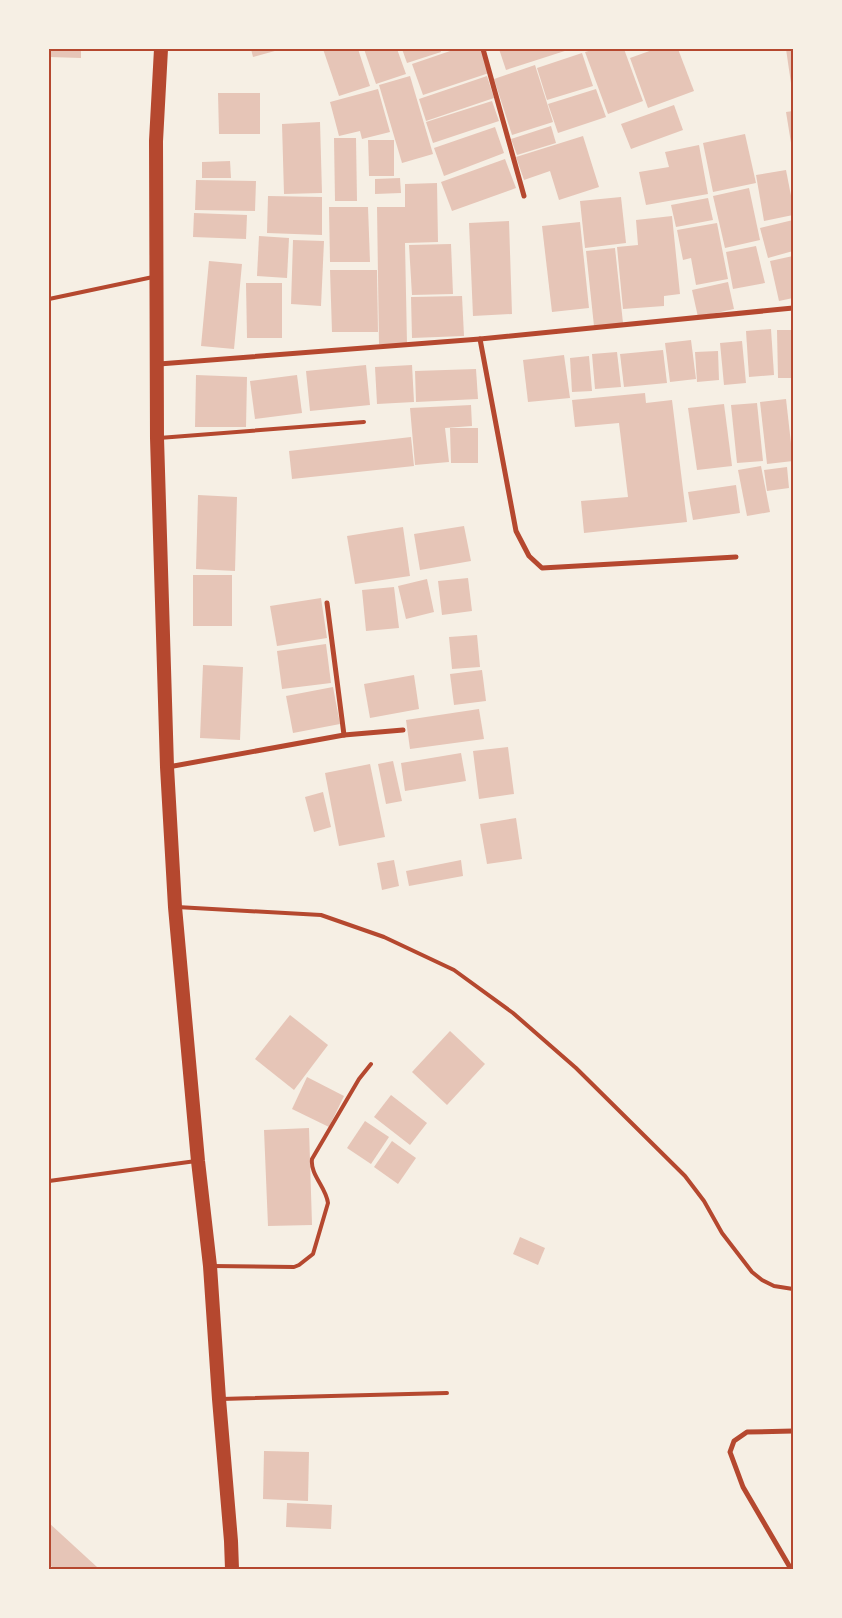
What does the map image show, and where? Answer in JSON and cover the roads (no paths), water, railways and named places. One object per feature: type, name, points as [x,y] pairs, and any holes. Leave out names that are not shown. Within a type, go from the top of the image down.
[{"type":"highway","points":[[161,49],[156,141],[157,438],[167,767],[175,907],[198,1161],[210,1266],[219,1400],[232,1541],[232,1569]]},
{"type":"street","points":[[483,49],[524,196]]},
{"type":"street","points":[[157,364],[480,339],[793,308]]},
{"type":"street","points":[[480,339],[516,531],[529,556],[542,568],[736,557]]},
{"type":"street","points":[[327,603],[344,735]]},
{"type":"street","points":[[167,767],[344,735],[403,730]]},
{"type":"street","points":[[791,1569],[743,1487],[730,1452],[734,1441],[747,1432],[793,1431]]},
{"type":"lane","points":[[49,299],[157,276]]},
{"type":"lane","points":[[157,438],[364,422]]},
{"type":"lane","points":[[175,907],[321,915],[384,936],[454,970],[513,1013],[562,1056],[685,1176],[704,1201],[722,1233],[752,1272],[774,1286],[793,1289]]},
{"type":"lane","points":[[210,1266],[294,1267],[313,1254],[328,1203],[327,1195],[313,1171],[312,1159],[359,1079],[371,1064]]},
{"type":"lane","points":[[49,1181],[198,1161]]},
{"type":"lane","points":[[219,1400],[447,1393]]}]
